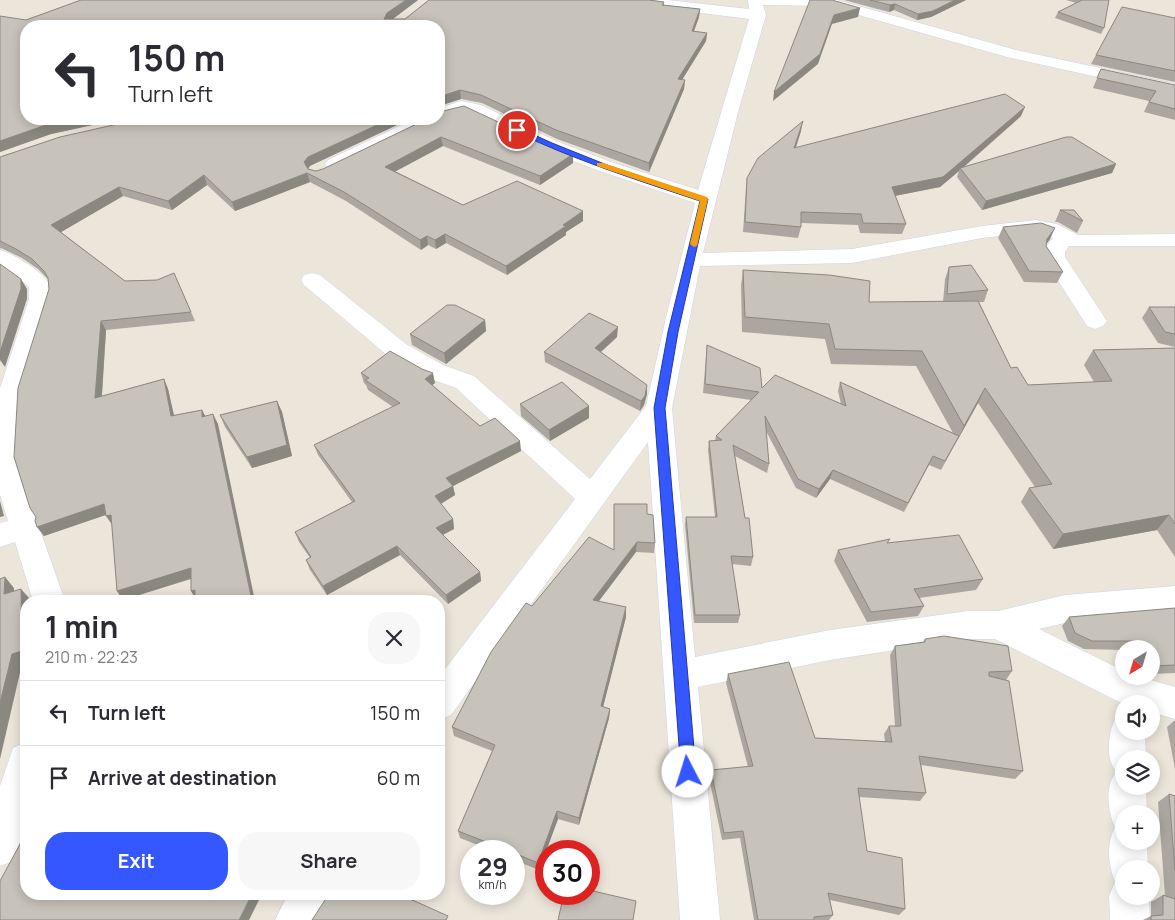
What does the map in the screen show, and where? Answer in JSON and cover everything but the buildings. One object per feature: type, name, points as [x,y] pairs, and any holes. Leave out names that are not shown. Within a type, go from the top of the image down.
[{"type":"street","points":[[630,0],[756,5],[816,0],[1012,54],[1175,89]]},
{"type":"street","points":[[700,920],[660,408],[673,332],[704,199],[756,5]]},
{"type":"street","points":[[445,112],[461,106],[475,109],[549,145],[604,166],[704,199]]},
{"type":"street","points":[[318,172],[416,125]]},
{"type":"street","points":[[691,260],[852,256],[982,232],[1036,226],[1050,228],[1065,238],[1074,241],[1175,240]]},
{"type":"street","points":[[1065,238],[1054,251],[1054,257],[1095,321]]},
{"type":"street","points":[[0,257],[34,279],[40,287],[41,299],[10,397],[5,466],[13,531],[46,595]]},
{"type":"street","points":[[312,280],[398,350],[434,371],[465,382],[593,498]]},
{"type":"street","points":[[445,696],[660,408]]},
{"type":"street","points":[[680,675],[830,644],[968,625],[998,625],[1065,608],[1175,600]]},
{"type":"street","points":[[998,625],[1125,695]]},
{"type":"street","points":[[1160,701],[1175,703]]},
{"type":"street","points":[[0,847],[20,780]]},
{"type":"street","points":[[295,920],[307,900]]},
{"type":"street","points":[[1129,905],[1130,920]]},
{"type":"slow traffic","points":[[600,165],[704,199],[694,244]]},
{"type":"route","points":[[517,130],[549,145],[604,166],[704,199],[673,332],[660,408],[688,772]]}]
